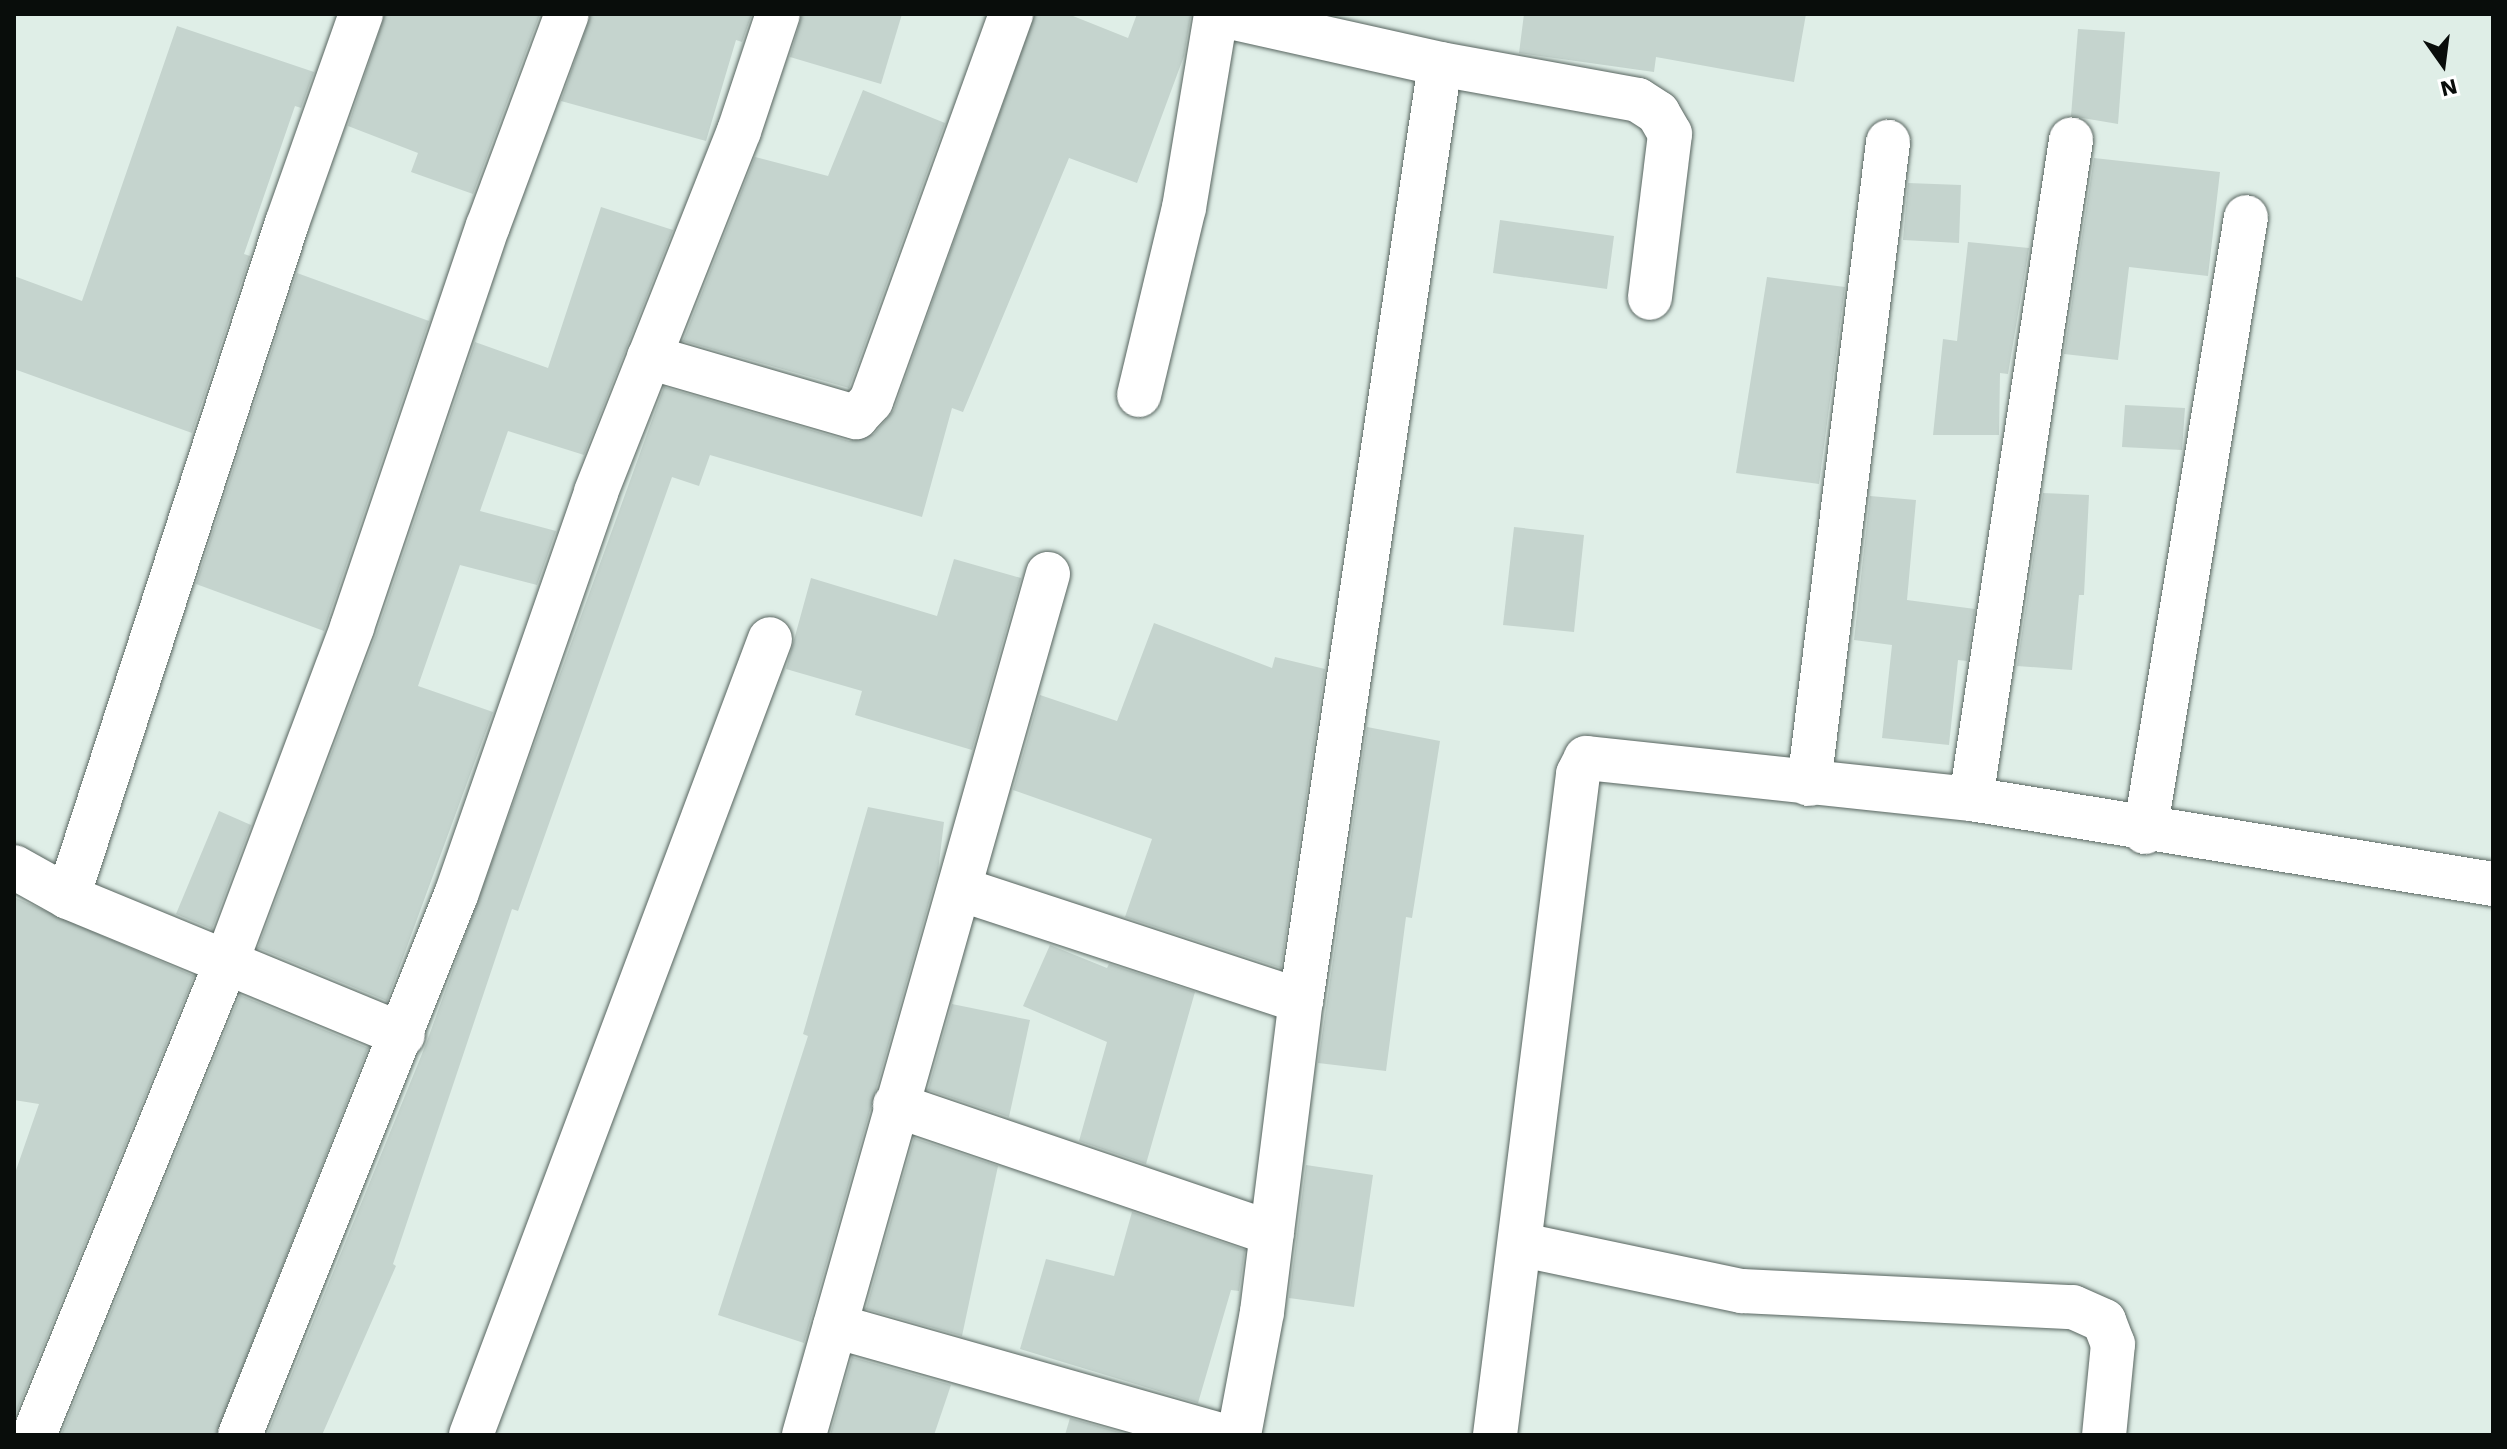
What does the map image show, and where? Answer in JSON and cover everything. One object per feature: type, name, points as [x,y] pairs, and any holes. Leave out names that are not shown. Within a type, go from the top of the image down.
[{"type":"street","points":[[68,897],[282,238],[361,14]]},
{"type":"street","points":[[34,1435],[226,963],[352,627],[488,226],[567,14]]},
{"type":"street","points":[[240,1435],[403,1035],[649,357],[739,131],[778,14]]},
{"type":"street","points":[[649,357],[856,417],[871,401],[1011,14]]},
{"type":"street","points":[[1139,395],[1184,208],[1217,14],[1440,64],[1638,100],[1658,113],[1670,134],[1650,298]]},
{"type":"street","points":[[1239,1435],[1272,1233],[1301,1001],[1440,64]]},
{"type":"street","points":[[1971,799],[2071,140]]},
{"type":"street","points":[[1809,784],[1888,142]]},
{"type":"street","points":[[2145,832],[2246,217]]},
{"type":"street","points":[[804,1435],[895,1105],[960,889],[1048,574]]},
{"type":"street","points":[[471,1435],[770,639]]},
{"type":"street","points":[[1495,1435],[1523,1245],[1578,774],[1586,758],[1971,799],[2145,832],[2493,884]]},
{"type":"street","points":[[14,867],[68,897],[403,1035]]},
{"type":"street","points":[[960,889],[1301,1001]]},
{"type":"street","points":[[895,1105],[1272,1233]]},
{"type":"street","points":[[1523,1245],[1742,1291],[2073,1307],[2104,1321],[2113,1344],[2104,1435]]},
{"type":"street","points":[[835,1326],[1221,1435]]},
{"type":"building","points":[[385,14],[540,14],[473,194],[411,172],[418,153],[348,126]]},
{"type":"building","points":[[591,14],[752,14],[742,42],[736,40],[706,141],[561,101]]},
{"type":"building","points":[[802,14],[902,14],[881,84],[790,57]]},
{"type":"building","points":[[1035,14],[1068,14],[1128,38],[1137,14],[1191,14],[1184,56],[1137,183],[1069,158],[963,412],[952,408],[922,517],[710,455],[699,486],[672,477],[518,911],[512,909],[393,1264],[396,1266],[322,1435],[267,1435],[426,1044],[664,387],[849,441],[874,434],[894,410]]},
{"type":"building","points":[[1524,14],[1806,14],[1794,82],[1656,57],[1654,72],[1519,53]]},
{"type":"building","points":[[177,26],[314,72],[301,108],[295,106],[244,254],[250,256],[192,433],[14,369],[14,276],[82,301]]},
{"type":"building","points":[[2078,29],[2125,32],[2118,124],[2071,116]]},
{"type":"building","points":[[863,90],[945,123],[849,388],[683,341],[755,157],[828,176]]},
{"type":"building","points":[[2094,158],[2220,172],[2208,276],[2129,267],[2118,360],[2064,354]]},
{"type":"building","points":[[1908,183],[1961,185],[1959,243],[1903,240]]},
{"type":"building","points":[[601,207],[673,230],[584,455],[508,431],[480,511],[556,531],[537,585],[460,565],[418,686],[493,712],[387,1001],[258,948],[376,635],[475,342],[548,368]]},
{"type":"building","points":[[1500,220],[1614,236],[1607,289],[1493,273]]},
{"type":"building","points":[[1968,242],[2029,248],[2008,374],[2000,373],[1999,435],[1933,435],[1943,339],[1957,341]]},
{"type":"building","points":[[297,273],[429,321],[324,631],[196,584]]},
{"type":"building","points":[[1767,277],[1845,287],[1819,484],[1736,473]]},
{"type":"building","points":[[2125,405],[2185,408],[2182,450],[2122,447]]},
{"type":"building","points":[[2043,493],[2089,495],[2084,595],[2079,595],[2072,670],[2017,666]]},
{"type":"building","points":[[1870,496],[1916,500],[1907,600],[1975,609],[1967,661],[1958,660],[1949,745],[1882,738],[1892,645],[1854,640]]},
{"type":"building","points":[[1514,527],[1584,535],[1574,632],[1503,625]]},
{"type":"building","points":[[954,559],[1021,578],[972,750],[855,715],[862,691],[786,669],[811,578],[937,616]]},
{"type":"building","points":[[1154,623],[1272,668],[1275,657],[1325,669],[1281,968],[1125,917],[1152,839],[1013,790],[1040,695],[1117,721]]},
{"type":"building","points":[[1367,727],[1440,741],[1412,918],[1406,917],[1386,1071],[1318,1063]]},
{"type":"building","points":[[868,807],[944,822],[938,871],[804,1343],[718,1315],[808,1036],[803,1034]]},
{"type":"building","points":[[219,811],[251,825],[212,929],[176,914]]},
{"type":"building","points":[[14,897],[194,976],[14,1418],[14,1176],[39,1104],[14,1100]]},
{"type":"building","points":[[1050,945],[1107,968],[1109,964],[1195,992],[1146,1164],[1079,1141],[1107,1042],[1023,1006]]},
{"type":"building","points":[[240,995],[368,1048],[216,1435],[61,1435]]},
{"type":"building","points":[[952,1004],[1030,1020],[1009,1117],[928,1090]]},
{"type":"building","points":[[914,1138],[998,1166],[962,1336],[866,1309]]},
{"type":"building","points":[[1306,1165],[1373,1175],[1354,1307],[1289,1298]]},
{"type":"building","points":[[1132,1212],[1245,1250],[1239,1291],[1231,1290],[1198,1403],[1020,1349],[1046,1259],[1114,1276]]},
{"type":"building","points":[[852,1357],[951,1385],[934,1435],[830,1435]]},
{"type":"building","points":[[1070,1418],[1129,1435],[1065,1435]]}]
